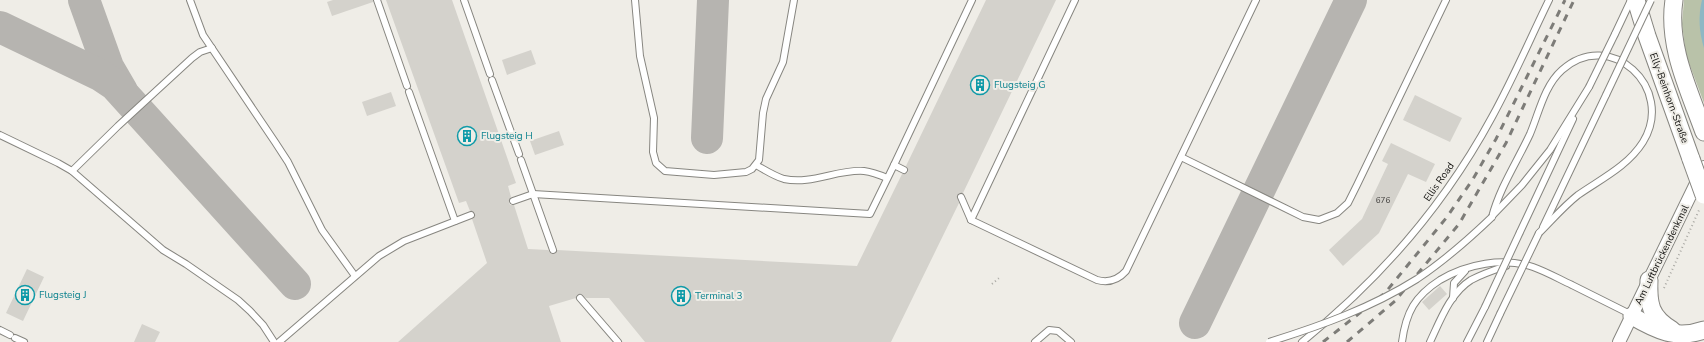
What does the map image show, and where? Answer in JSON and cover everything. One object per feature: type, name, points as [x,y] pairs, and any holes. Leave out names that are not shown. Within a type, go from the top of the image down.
[{"type":"street","name":"Elly-Beinhorn-Straße","points":[[1636,0],[1647,36],[1698,163],[1702,201]]},
{"type":"street","points":[[1674,0],[1672,25],[1676,50],[1704,132]]},
{"type":"street","name":"Am Luftbrückendenkmal","points":[[1619,342],[1650,280],[1698,163]]},
{"type":"street","points":[[1650,280],[1649,295],[1653,313],[1662,323],[1679,334]]},
{"type":"street","points":[[1632,316],[1660,330],[1679,334],[1693,334],[1704,330]]},
{"type":"lane","points":[[190,0],[203,35],[288,162],[322,230],[355,276]]},
{"type":"lane","points":[[377,0],[455,221]]},
{"type":"lane","points":[[464,0],[553,250]]},
{"type":"lane","points":[[635,0],[640,56],[654,118],[653,152],[656,163],[665,171],[714,176],[740,174],[752,169],[756,165],[760,155],[763,113],[766,99],[783,62],[794,0]]},
{"type":"lane","points":[[512,201],[534,194],[870,214],[972,0]]},
{"type":"lane","points":[[971,220],[1076,0]]},
{"type":"lane","points":[[961,197],[971,220],[1092,278],[1101,281],[1112,280],[1120,276],[1126,271],[1256,0]]},
{"type":"lane","points":[[1181,157],[1303,216],[1319,220],[1337,213],[1348,203],[1446,0]]},
{"type":"lane","name":"Ellis Road","points":[[1302,342],[1325,323],[1372,279],[1396,254],[1433,208],[1467,158],[1492,117],[1549,0]]},
{"type":"lane","points":[[1467,342],[1485,308],[1631,0]]},
{"type":"lane","points":[[1487,342],[1651,0]]},
{"type":"lane","points":[[72,171],[118,126],[192,58],[212,48]]},
{"type":"lane","points":[[1492,217],[1505,181],[1521,152],[1546,92],[1555,77],[1571,63],[1590,56],[1612,58],[1624,62],[1640,76],[1647,87],[1652,107],[1652,116],[1644,140],[1637,151],[1606,177],[1578,196],[1539,234]]},
{"type":"lane","points":[[1269,342],[1304,331],[1351,313],[1402,288],[1457,249],[1492,217],[1510,198],[1550,150],[1589,87]]},
{"type":"lane","points":[[0,134],[72,171],[163,250],[212,282],[250,311],[263,325],[274,342]]},
{"type":"lane","points":[[756,165],[784,179],[813,179],[853,171],[865,171],[887,178]]},
{"type":"lane","points":[[894,165],[904,170]]},
{"type":"lane","points":[[279,342],[355,276],[392,247],[471,215]]},
{"type":"lane","points":[[1402,342],[1406,322],[1411,308],[1418,298],[1447,276],[1467,268],[1490,263],[1513,263],[1543,271],[1632,316]]},
{"type":"lane","points":[[1430,342],[1453,298],[1470,281],[1490,271],[1513,263]]},
{"type":"lane","points":[[1453,298],[1454,283],[1467,268]]},
{"type":"lane","points":[[580,298],[618,342]]},
{"type":"lane","points":[[0,330],[24,342]]},
{"type":"lane","points":[[1035,342],[1049,330],[1058,331],[1071,342]]},
{"type":"path","points":[[1662,292],[1702,201]]},
{"type":"path","points":[[992,284],[999,278]]},
{"type":"green space","points":[[1684,0],[1704,0],[1704,103],[1686,55],[1682,24]]},
{"type":"water","points":[[1702,0],[1704,0],[1704,48],[1700,24]]},
{"type":"building","points":[[333,0],[373,0],[373,2],[332,16],[327,2]]},
{"type":"building","points":[[386,0],[452,0],[516,183],[508,186],[511,197],[509,202],[510,205],[514,205],[528,249],[548,250],[553,254],[556,253],[557,250],[857,266],[902,174],[906,174],[908,172],[906,166],[986,0],[1056,0],[963,193],[957,195],[959,203],[891,342],[645,342],[609,298],[586,298],[580,294],[576,298],[549,306],[561,342],[398,342],[487,263],[472,219],[475,217],[475,214],[473,211],[470,211],[466,201],[459,203]]},
{"type":"building","points":[[531,50],[536,64],[507,75],[502,60]]},
{"type":"building","points":[[391,92],[396,106],[367,116],[362,102]]},
{"type":"building","points":[[1415,95],[1462,118],[1450,142],[1403,120]]},
{"type":"building","points":[[559,131],[564,145],[535,155],[530,141]]},
{"type":"building","points":[[1391,143],[1435,164],[1426,182],[1408,174],[1379,233],[1343,266],[1329,250],[1362,219],[1388,164],[1382,161]]},
{"type":"building","name":"Flugsteig J","points":[[27,269],[44,277],[23,321],[6,313]]},
{"type":"building","points":[[1440,286],[1447,294],[1429,310],[1422,302]]},
{"type":"building","points":[[142,324],[160,332],[155,342],[134,342]]},
{"type":"taxiway","points":[[84,0],[108,67],[122,91]]},
{"type":"taxiway","points":[[707,138],[713,0]]},
{"type":"taxiway","points":[[1195,323],[1351,0]]},
{"type":"taxiway","points":[[0,27],[100,75],[115,85],[295,284]]},
{"type":"railway","points":[[1323,342],[1385,293],[1447,217],[1473,179],[1496,139],[1565,0]]},
{"type":"railway","points":[[1347,342],[1395,301],[1459,224],[1506,143],[1574,0]]},
{"type":"place","name":"Flugsteig G","points":[[980,85]]},
{"type":"place","name":"Flugsteig H","points":[[467,136]]},
{"type":"place","name":"Flugsteig J","points":[[25,295]]},
{"type":"place","name":"Terminal 3","points":[[681,296]]}]
